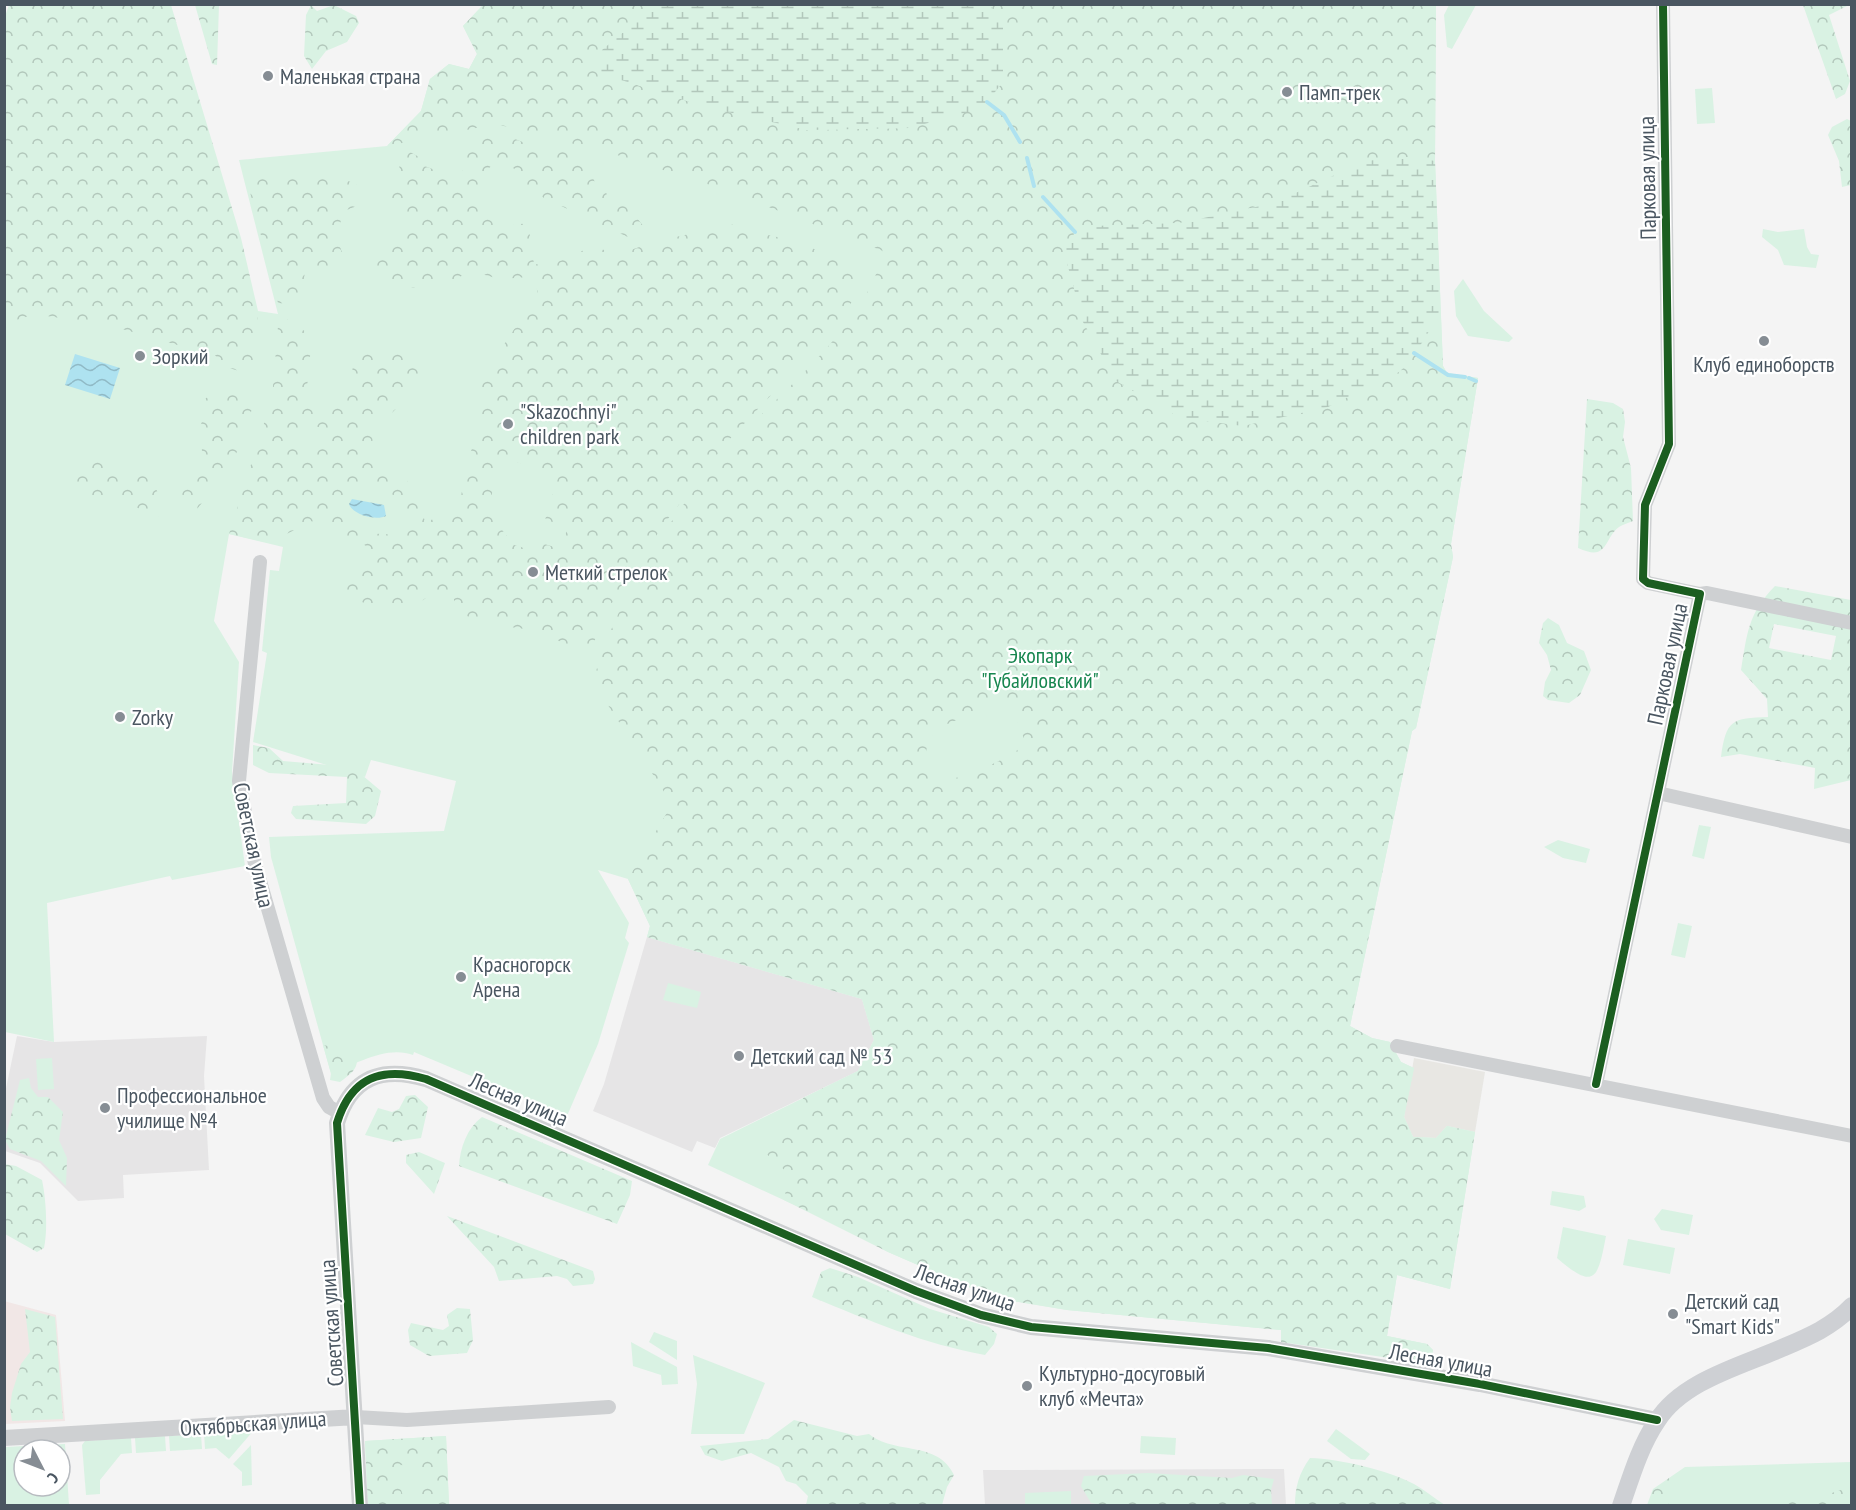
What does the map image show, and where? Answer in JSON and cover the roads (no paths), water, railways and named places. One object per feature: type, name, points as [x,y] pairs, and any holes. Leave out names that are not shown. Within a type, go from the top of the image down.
[{"type":"main road","points":[[1621,1506],[1647,1438],[1657,1420],[1688,1392],[1826,1328],[1851,1306]]},
{"type":"street","name":"Парковая улица","points":[[1596,1084],[1700,594],[1648,583],[1643,579],[1645,505],[1669,444],[1663,4]]},
{"type":"street","name":"Советская улица","points":[[260,562],[253,657],[238,768],[255,864],[274,935],[323,1098],[329,1107],[340,1113],[337,1139],[360,1506]]},
{"type":"street","points":[[1700,594],[1707,593],[1851,623]]},
{"type":"street","points":[[1658,793],[1851,837]]},
{"type":"street","points":[[1397,1046],[1851,1136]]},
{"type":"street","name":"Лесная улица","points":[[340,1113],[349,1097],[370,1079],[389,1073],[411,1074],[488,1105],[916,1292],[981,1315],[1040,1328],[1268,1348],[1480,1384],[1657,1420]]},
{"type":"street","name":"Октябрьская улица","points":[[4,1438],[356,1417],[407,1420],[609,1407]]},
{"type":"water","points":[[75,354],[120,368],[110,399],[65,385]]},
{"type":"water","points":[[352,499],[384,505],[386,516],[377,518],[360,514],[351,508],[349,504]]},
{"type":"waterway","points":[[987,102],[1004,115],[1020,142]]},
{"type":"waterway","points":[[1027,158],[1034,186]]},
{"type":"waterway","points":[[1043,197],[1075,232]]},
{"type":"waterway","points":[[1414,353],[1448,375],[1465,377]]},
{"type":"waterway","points":[[1469,378],[1476,381]]},
{"type":"place","name":"Маленькая страна","points":[[268,76]]},
{"type":"place","name":"Памп-трек","points":[[1287,92]]},
{"type":"place","name":"Клуб единоборств","points":[[1764,341]]},
{"type":"place","name":"Зоркий","points":[[140,356]]},
{"type":"place","name":"\"Skazochnyi\" children park","points":[[508,424]]},
{"type":"place","name":"Меткий стрелок","points":[[533,572]]},
{"type":"place","name":"Zorky","points":[[120,717]]},
{"type":"place","name":"Красногорск Арена","points":[[461,977]]},
{"type":"place","name":"Детский сад № 53","points":[[739,1056]]},
{"type":"place","name":"Профессиональное училище №4","points":[[105,1108]]},
{"type":"place","name":"Детский сад \"Smart Kids\"","points":[[1673,1314]]},
{"type":"place","name":"Культурно-досуговый клуб «Мечта»","points":[[1027,1386]]},
{"type":"park label","name":"Экопарк \"Губайловский\"","points":[[1040,668]]}]
